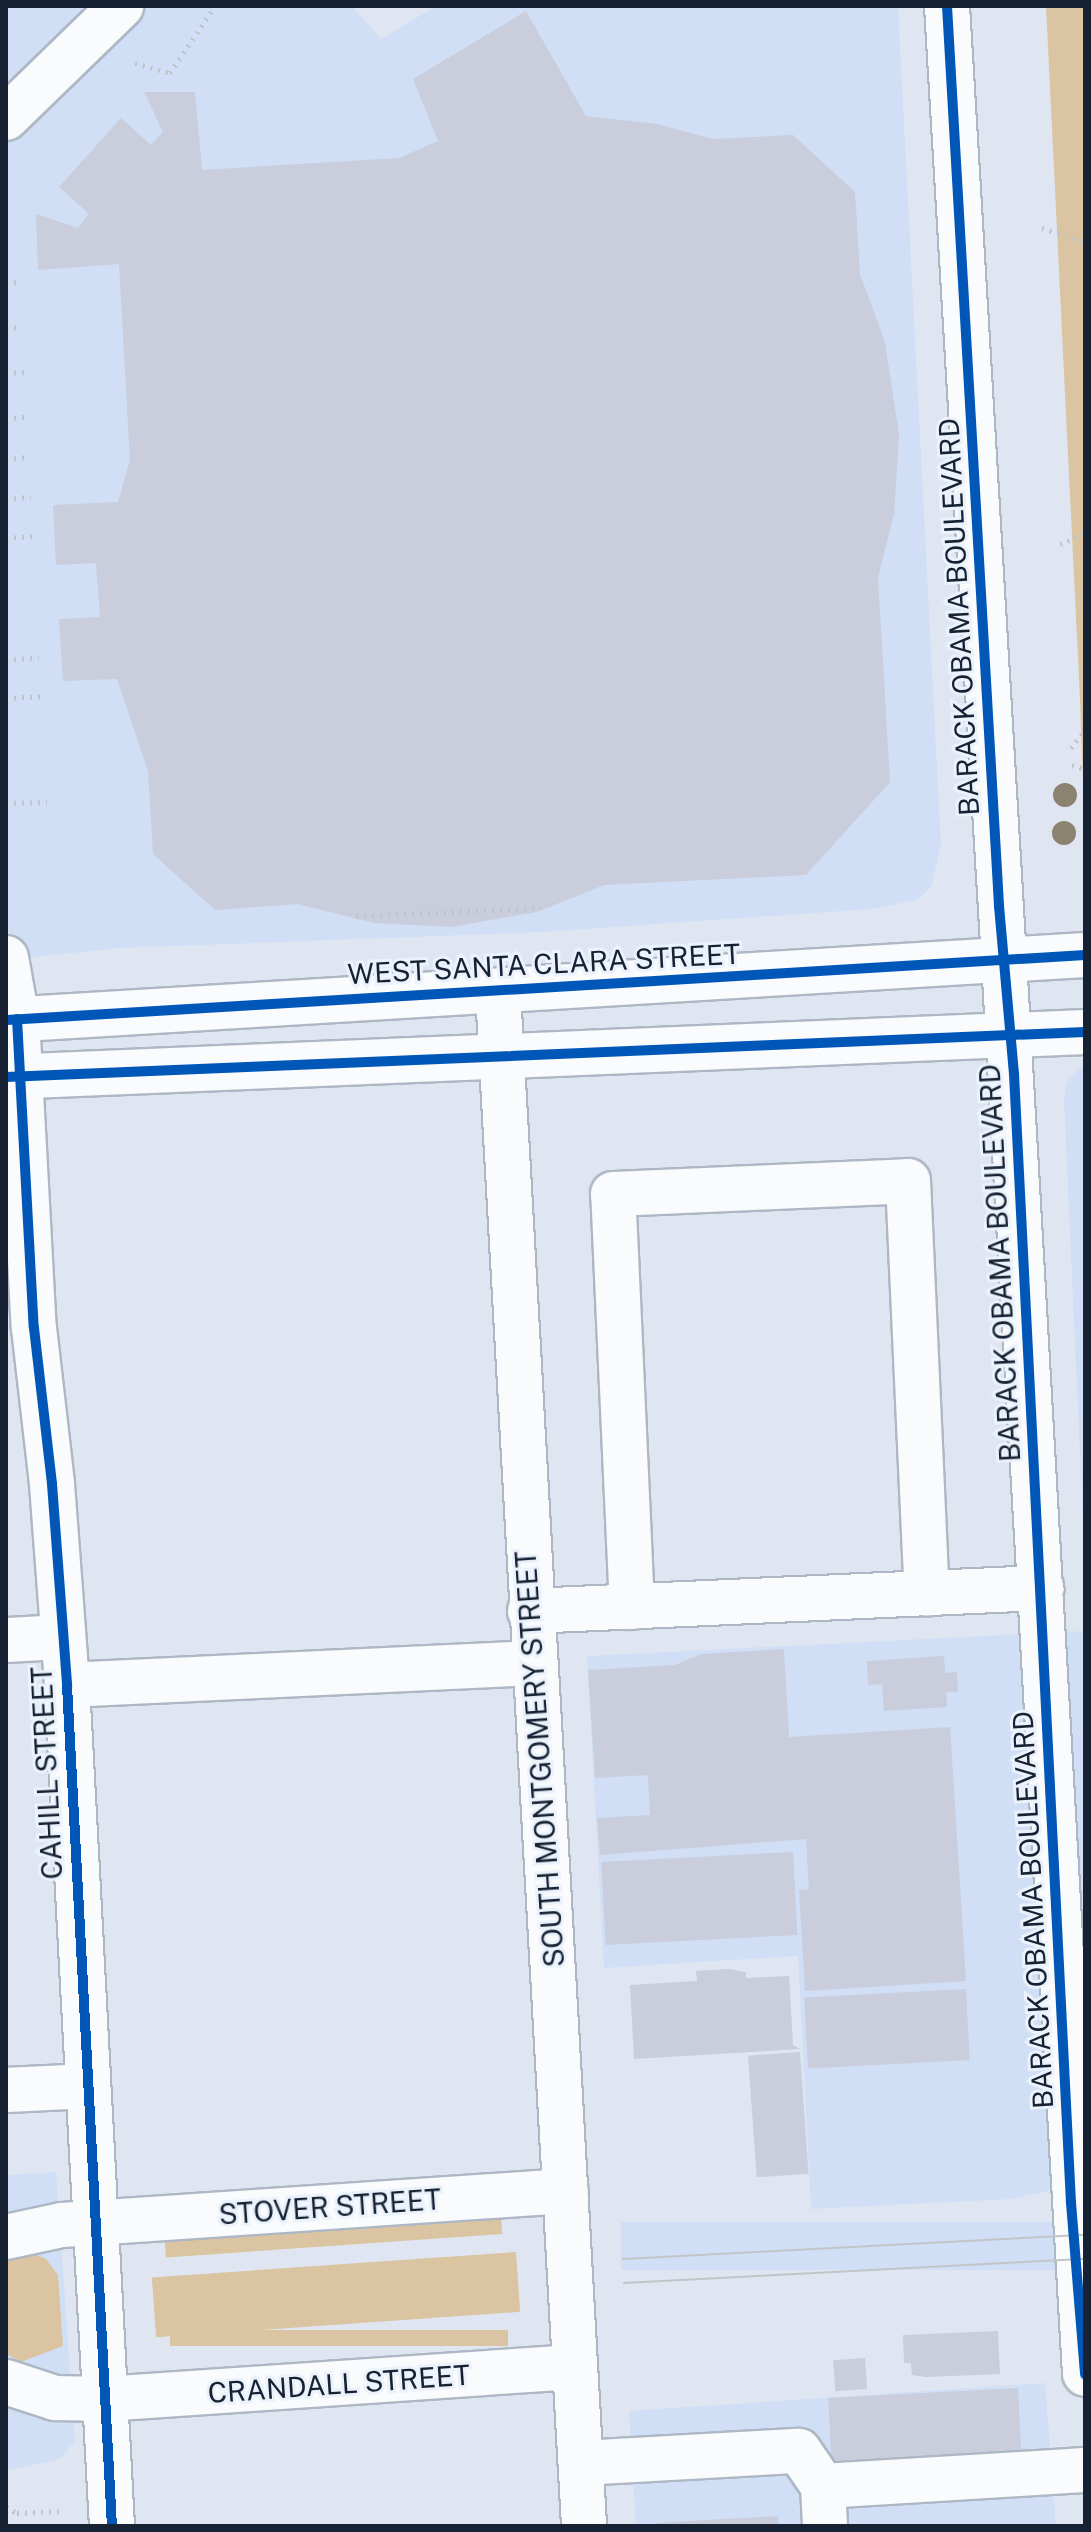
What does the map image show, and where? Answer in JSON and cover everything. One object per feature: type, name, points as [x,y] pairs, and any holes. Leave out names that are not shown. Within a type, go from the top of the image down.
[{"type":"main road","points":[[6,118],[121,6]]},
{"type":"main road","name":"BARACK OBAMA BOULEVARD","points":[[947,6],[1011,1037],[1071,2203],[1085,2374]]},
{"type":"main road","name":"WEST SANTA CLARA STREET","points":[[12,1019],[1085,955]]},
{"type":"main road","name":"CAHILL STREET","points":[[6,958],[34,1328],[67,1685],[112,2526]]},
{"type":"main road","name":"SOUTH MONTGOMERY STREET","points":[[498,992],[530,1611],[584,2526]]},
{"type":"main road","points":[[14,1076],[1085,1032]]},
{"type":"main road","points":[[632,1607],[613,1194],[879,1182],[908,1181],[927,1594]]},
{"type":"main road","points":[[530,1611],[1041,1588]]},
{"type":"main road","points":[[6,1640],[62,1637]]},
{"type":"main road","points":[[67,1685],[534,1663]]},
{"type":"main road","points":[[6,2090],[88,2086]]},
{"type":"main road","name":"STOVER STREET","points":[[6,2237],[30,2228],[94,2222],[566,2191]]},
{"type":"main road","name":"CRANDALL STREET","points":[[6,2382],[55,2398],[104,2399],[574,2367]]},
{"type":"main road","points":[[581,2463],[799,2451],[824,2506],[1085,2470]]},
{"type":"path","points":[[135,63],[170,73],[215,6]]},
{"type":"path","points":[[1042,228],[1085,242]]},
{"type":"path","points":[[6,283],[19,282]]},
{"type":"path","points":[[6,328],[21,327]]},
{"type":"path","points":[[6,373],[24,372]]},
{"type":"path","points":[[6,418],[26,417]]},
{"type":"path","points":[[6,459],[28,457]]},
{"type":"path","points":[[6,499],[31,497]]},
{"type":"path","points":[[1060,544],[1085,533]]},
{"type":"path","points":[[6,538],[33,536]]},
{"type":"path","points":[[6,660],[39,657]]},
{"type":"path","points":[[6,698],[41,696]]},
{"type":"path","points":[[1072,765],[1085,769]]},
{"type":"path","points":[[6,803],[47,802]]},
{"type":"path","points":[[356,916],[541,908]]},
{"type":"path","points":[[6,2507],[17,2513],[62,2511]]},
{"type":"shaded area","points":[[6,6],[352,6],[381,39],[436,6],[898,6],[941,846],[931,887],[917,900],[871,909],[545,932],[120,948],[6,960]]},
{"type":"shaded area","points":[[1046,6],[1085,6],[1085,836],[1080,699]]},
{"type":"shaded area","points":[[1085,1064],[1085,1565],[1064,1100],[1066,1083]]},
{"type":"shaded area","points":[[1085,1631],[1085,2183],[1012,2199],[811,2209],[798,1956],[604,1968],[587,1656]]},
{"type":"shaded area","points":[[56,2172],[75,2441],[60,2459],[6,2471],[6,2175]]},
{"type":"shaded area","points":[[501,2218],[502,2234],[166,2257],[165,2242]]},
{"type":"shaded area","points":[[621,2222],[1085,2222],[1085,2270],[621,2270]]},
{"type":"shaded area","points":[[30,2252],[46,2259],[58,2275],[63,2346],[21,2362],[6,2354],[6,2259]]},
{"type":"shaded area","points":[[516,2252],[520,2312],[156,2337],[152,2277]]},
{"type":"shaded area","points":[[170,2330],[508,2330],[508,2346],[170,2346]]},
{"type":"shaded area","points":[[1045,2383],[1056,2526],[636,2526],[629,2411]]},
{"type":"building","points":[[526,11],[586,116],[657,124],[713,139],[793,135],[855,192],[860,274],[885,342],[899,435],[894,514],[878,577],[890,782],[806,875],[604,885],[537,912],[452,927],[374,923],[297,904],[215,910],[153,854],[148,771],[117,679],[63,681],[59,619],[100,617],[96,563],[56,565],[53,505],[118,502],[130,460],[119,264],[38,270],[36,214],[78,228],[89,214],[59,187],[121,118],[151,145],[163,132],[144,92],[195,92],[202,170],[399,158],[438,141],[413,79]]},
{"type":"building","points":[[784,1649],[789,1737],[950,1727],[966,1981],[805,1991],[799,1890],[809,1889],[806,1839],[600,1855],[597,1818],[650,1815],[648,1775],[595,1778],[588,1670],[675,1665],[701,1654]]},
{"type":"building","points":[[944,1656],[945,1673],[957,1672],[958,1692],[946,1692],[947,1707],[884,1711],[882,1684],[868,1685],[867,1661]]},
{"type":"building","points":[[793,1852],[797,1935],[606,1945],[601,1862]]},
{"type":"building","points":[[728,1969],[746,1972],[746,1978],[789,1976],[793,2045],[800,2049],[634,2059],[630,1985],[697,1981],[696,1971]]},
{"type":"building","points":[[966,1989],[970,2060],[808,2068],[804,1997]]},
{"type":"building","points":[[800,2052],[809,2174],[757,2177],[748,2056]]},
{"type":"building","points":[[998,2331],[1000,2374],[926,2377],[912,2375],[911,2363],[904,2363],[903,2335]]},
{"type":"building","points":[[865,2358],[867,2389],[835,2391],[833,2360]]},
{"type":"building","points":[[1018,2388],[1022,2461],[832,2471],[828,2398]]},
{"type":"building","points":[[778,2516],[779,2526],[656,2526],[655,2523]]},
{"type":"tram line","points":[[623,2259],[1085,2235]]},
{"type":"tram line","points":[[624,2283],[1085,2259]]},
{"type":"cycle path","points":[[947,6],[999,906],[1014,1074],[1071,2203],[1085,2374]]},
{"type":"cycle path","points":[[7,1020],[1085,955]]},
{"type":"cycle path","points":[[17,1019],[34,1328],[52,1484],[67,1685],[112,2526]]},
{"type":"cycle path","points":[[6,1077],[1085,1032]]}]
